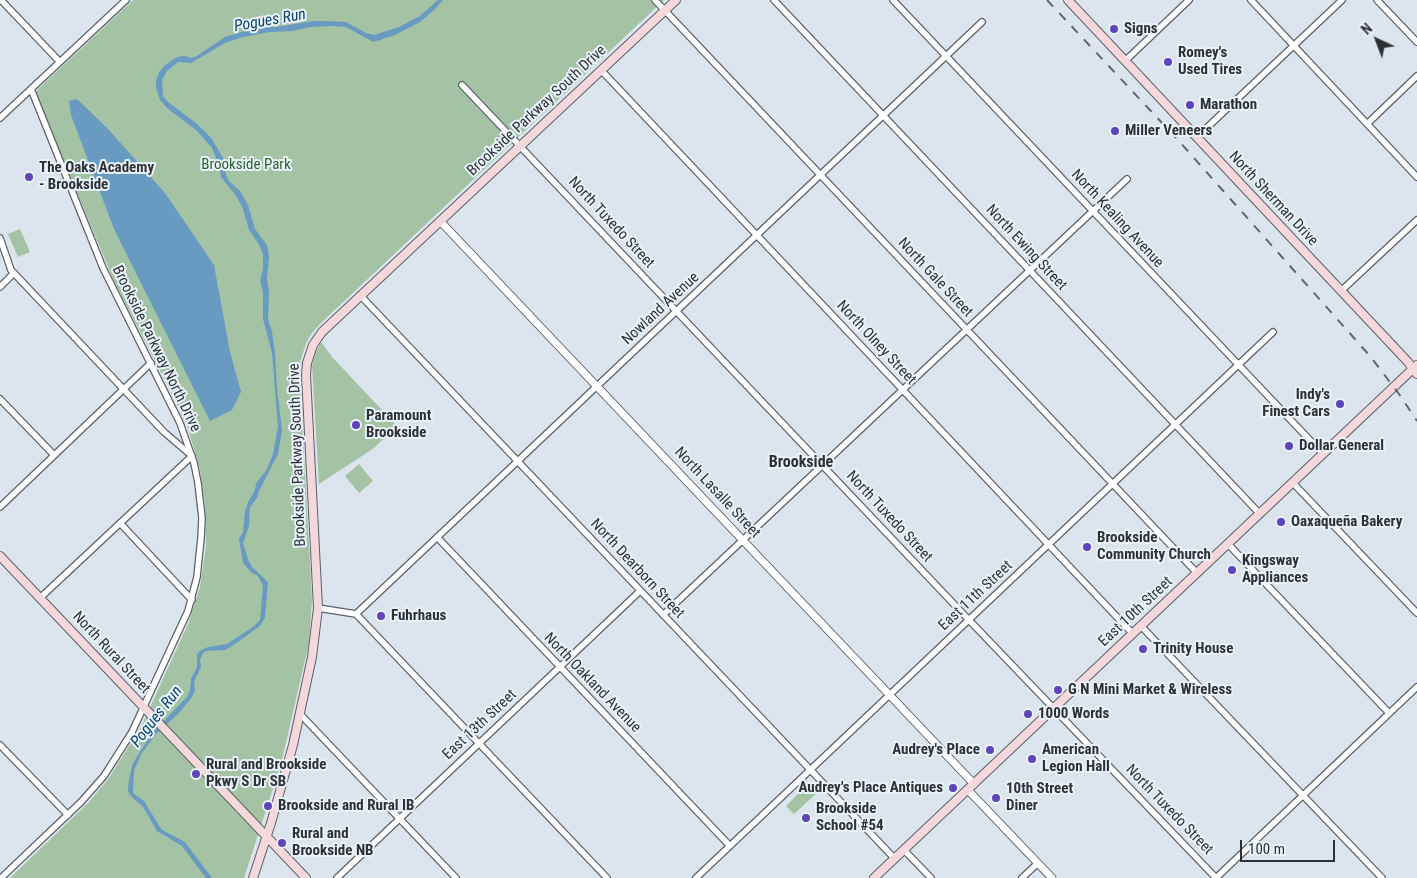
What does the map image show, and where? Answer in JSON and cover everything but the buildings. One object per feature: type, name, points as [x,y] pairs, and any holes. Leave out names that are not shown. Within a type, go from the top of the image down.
[{"type":"main road","name":"Brookside Parkway South Drive","points":[[252,878],[281,790],[300,714],[312,657],[318,608],[306,366],[311,349],[317,337],[360,295],[676,0]]},
{"type":"main road","name":"North Sherman Drive","points":[[1068,0],[1416,369]]},
{"type":"main road","name":"East 10th Street","points":[[874,878],[1322,454],[1416,369]]},
{"type":"main road","name":"North Rural Street","points":[[0,556],[306,878]]},
{"type":"street","points":[[1,0],[60,62]]},
{"type":"street","points":[[0,118],[126,0]]},
{"type":"street","name":"North Gale Street","points":[[655,0],[1197,573]]},
{"type":"street","name":"North Ewing Street","points":[[774,0],[1260,514]]},
{"type":"street","name":"North Kealing Avenue","points":[[893,0],[1322,454]]},
{"type":"street","points":[[1125,61],[1189,0]]},
{"type":"street","points":[[1251,0],[1417,177]]},
{"type":"street","points":[[1197,137],[1342,0]]},
{"type":"street","points":[[1377,0],[1417,42]]},
{"type":"street","name":"Nowland Avenue","points":[[356,614],[982,22]]},
{"type":"street","name":"North Olney Street","points":[[601,70],[1132,634]]},
{"type":"street","points":[[1367,124],[1417,76]]},
{"type":"street","name":"North Tuxedo Street","points":[[462,85],[1216,878]]},
{"type":"street","name":"Brookside Parkway North Drive","points":[[1,878],[81,802],[104,776],[132,732],[192,600],[197,577],[202,518],[198,483],[192,456],[177,416],[117,298],[96,252],[31,90]]},
{"type":"street","points":[[663,615],[1127,179]]},
{"type":"street","points":[[1341,291],[1417,220]]},
{"type":"street","name":"North Lasalle Street","points":[[440,221],[890,695],[1052,878]]},
{"type":"street","points":[[0,238],[14,273],[164,432],[192,456],[40,598]]},
{"type":"street","points":[[0,287],[14,273]]},
{"type":"street","name":"North Dearborn Street","points":[[360,295],[895,859]]},
{"type":"street","name":"East 11th Street","points":[[696,878],[1273,332]]},
{"type":"street","points":[[0,506],[151,363]]},
{"type":"street","points":[[0,398],[54,455]]},
{"type":"street","points":[[1292,483],[1417,613]]},
{"type":"street","points":[[120,524],[192,600]]},
{"type":"street","name":"North Oakland Avenue","points":[[437,537],[730,846]]},
{"type":"street","points":[[1228,544],[1390,713]]},
{"type":"street","name":"East 13th Street","points":[[337,878],[640,591]]},
{"type":"street","points":[[318,608],[356,614],[607,878]]},
{"type":"street","points":[[1141,626],[1382,878]]},
{"type":"street","points":[[1216,878],[1417,686]]},
{"type":"street","points":[[300,714],[456,878]]},
{"type":"street","points":[[0,745],[68,815]]},
{"type":"street","points":[[904,850],[931,878]]},
{"type":"street","points":[[1022,878],[1038,863]]},
{"type":"green space","name":"Brookside Park","points":[[133,0],[664,0],[322,322],[306,343],[299,366],[312,600],[309,643],[281,764],[244,878],[10,878],[89,802],[109,778],[142,725],[188,624],[200,587],[206,546],[205,503],[200,470],[188,428],[114,281],[35,92]]},
{"type":"green space","points":[[20,229],[30,252],[18,257],[8,234]]},
{"type":"green space","points":[[321,342],[333,358],[397,426],[374,448],[319,484],[312,366]]},
{"type":"green space","points":[[359,464],[373,481],[359,493],[345,476]]},
{"type":"green space","points":[[807,782],[817,793],[794,814],[786,806]]},
{"type":"water","points":[[438,0],[443,0],[420,22],[395,35],[373,42],[346,27],[311,27],[292,31],[270,32],[243,37],[225,43],[191,63],[178,62],[167,71],[162,80],[163,96],[168,102],[196,123],[212,139],[223,158],[229,181],[240,191],[248,205],[255,229],[267,245],[269,256],[267,279],[269,292],[268,319],[275,353],[282,431],[278,454],[257,498],[250,507],[249,526],[243,543],[252,567],[268,582],[265,618],[260,626],[225,650],[205,651],[200,660],[201,667],[194,682],[195,690],[192,697],[179,713],[156,734],[142,753],[134,770],[133,793],[144,801],[162,830],[185,842],[212,878],[206,878],[182,846],[157,831],[143,807],[128,791],[129,779],[133,763],[152,733],[187,697],[191,679],[197,667],[197,654],[208,647],[227,644],[253,627],[260,620],[263,586],[258,576],[251,572],[243,563],[239,539],[243,532],[248,502],[257,482],[266,471],[273,454],[278,427],[272,353],[263,319],[263,292],[260,281],[263,269],[263,254],[249,230],[243,209],[237,197],[221,177],[219,165],[212,148],[197,131],[167,108],[160,100],[156,81],[159,72],[165,65],[177,57],[185,56],[191,58],[197,56],[225,37],[241,32],[262,27],[327,21],[346,22],[366,33],[374,35],[399,27],[420,16]]},
{"type":"water","points":[[77,99],[109,130],[165,193],[214,265],[230,352],[241,392],[232,410],[210,421],[114,229],[71,115],[69,101]]},
{"type":"railway","points":[[1047,0],[1178,140],[1370,356],[1417,421]]},
{"type":"place","name":"Signs","points":[[1114,29]]},
{"type":"place","name":"Romey's Used Tires","points":[[1168,62]]},
{"type":"place","name":"Marathon","points":[[1190,105]]},
{"type":"place","name":"Miller Veneers","points":[[1115,131]]},
{"type":"place","name":"The Oaks Academy - Brookside","points":[[29,177]]},
{"type":"place","name":"Indy's Finest Cars","points":[[1340,404]]},
{"type":"place","name":"Paramount Brookside","points":[[356,425]]},
{"type":"place","name":"Dollar General","points":[[1289,446]]},
{"type":"place","name":"Oaxaqueña Bakery","points":[[1281,522]]},
{"type":"place","name":"Brookside Community Church","points":[[1087,547]]},
{"type":"place","name":"Kingsway Appliances","points":[[1232,570]]},
{"type":"place","name":"Fuhrhaus","points":[[381,616]]},
{"type":"place","name":"Trinity House","points":[[1143,649]]},
{"type":"place","name":"G N Mini Market & Wireless","points":[[1058,690]]},
{"type":"place","name":"1000 Words","points":[[1028,714]]},
{"type":"place","name":"Audrey's Place","points":[[990,750]]},
{"type":"place","name":"American Legion Hall","points":[[1032,759]]},
{"type":"place","name":"Rural and Brookside Pkwy S Dr SB","points":[[196,774]]},
{"type":"place","name":"Audrey's Place Antiques","points":[[953,788]]},
{"type":"place","name":"10th Street Diner","points":[[996,798]]},
{"type":"place","name":"Brookside and Rural IB","points":[[268,806]]},
{"type":"place","name":"Brookside School #54","points":[[806,818]]},
{"type":"place","name":"Rural and Brookside NB","points":[[282,843]]},
{"type":"district","name":"Brookside","points":[[801,463]]},
{"type":"water label","name":"Pogues Run","points":[[270,21]]},
{"type":"water label","name":"Pogues Run","points":[[157,717]]}]
